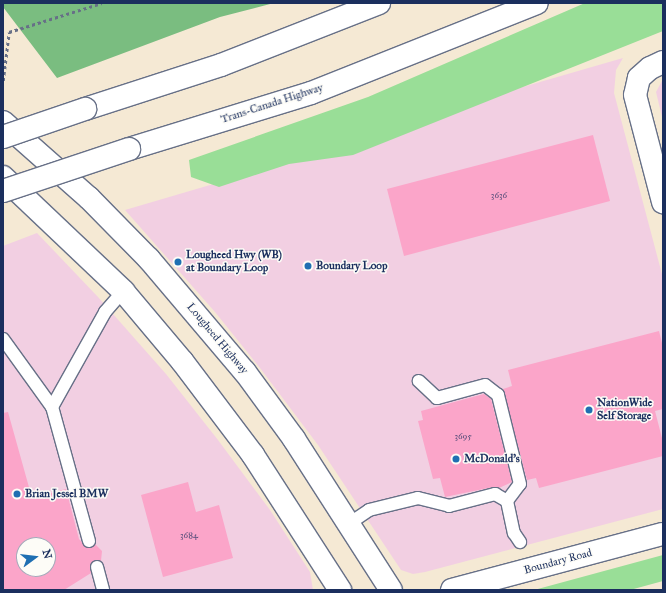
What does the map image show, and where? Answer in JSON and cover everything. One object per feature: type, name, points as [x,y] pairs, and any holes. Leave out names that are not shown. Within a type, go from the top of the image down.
[{"type":"main road","points":[[3,137],[221,65],[379,3]]},
{"type":"main road","name":"Trans-Canada Highway","points":[[3,191],[129,149],[311,93],[537,3]]},
{"type":"main road","points":[[663,62],[650,68],[639,78],[635,95],[663,202]]},
{"type":"main road","name":"Lougheed Highway","points":[[3,122],[89,198],[149,259],[245,372],[294,439],[392,590]]},
{"type":"main road","points":[[3,177],[46,215],[123,292],[182,361],[253,455],[340,590]]},
{"type":"main road","name":"Boundary Road","points":[[452,590],[663,534]]},
{"type":"lane","points":[[52,407],[105,312],[123,292]]},
{"type":"lane","points":[[3,339],[52,407],[89,541]]},
{"type":"lane","points":[[419,381],[437,398],[485,386],[498,395],[520,484],[507,501]]},
{"type":"lane","points":[[350,524],[369,510],[418,498],[449,506],[495,494],[507,501],[514,533],[520,542]]},
{"type":"lane","points":[[96,567],[103,590]]},
{"type":"path","points":[[3,81],[10,32],[102,3]]},
{"type":"shaded area","points":[[623,58],[616,70],[614,93],[663,278],[663,509],[425,572],[413,574],[401,570],[318,445],[260,368],[215,312],[125,210],[363,140],[488,97]]},
{"type":"shaded area","points":[[663,79],[663,121],[656,92]]},
{"type":"shaded area","points":[[37,233],[98,297],[166,374],[218,440],[270,510],[310,572],[313,590],[3,590],[3,246]]},
{"type":"green space","points":[[3,3],[274,3],[220,17],[57,78],[3,7]]},
{"type":"green space","points":[[585,3],[663,3],[663,31],[353,155],[289,164],[219,187],[191,177],[189,160],[368,97]]},
{"type":"green space","points":[[663,555],[663,581],[630,590],[534,590]]},
{"type":"building","points":[[593,135],[610,201],[404,256],[387,189]]},
{"type":"building","name":"NationWide Self Storage","points":[[659,331],[663,347],[663,409],[655,411],[663,442],[663,456],[539,488],[536,478],[527,480],[503,389],[512,386],[508,370]]},
{"type":"building","points":[[484,394],[491,399],[512,482],[499,488],[493,487],[445,497],[440,478],[433,479],[418,421],[423,420],[421,411]]},
{"type":"building","name":"Brian Jessel BMW","points":[[8,412],[32,498],[66,489],[79,539],[87,548],[95,544],[102,551],[101,561],[95,560],[90,565],[91,573],[64,590],[3,590],[3,413]]},
{"type":"building","points":[[188,482],[196,512],[219,505],[233,558],[163,577],[141,495]]},
{"type":"place","name":"Lougheed Hwy (WB) at Boundary Loop","points":[[178,262]]},
{"type":"place","name":"Boundary Loop","points":[[308,266]]},
{"type":"place","name":"NationWide Self Storage","points":[[589,410]]},
{"type":"place","name":"McDonald's","points":[[456,459]]},
{"type":"place","name":"Brian Jessel BMW","points":[[17,494]]}]
